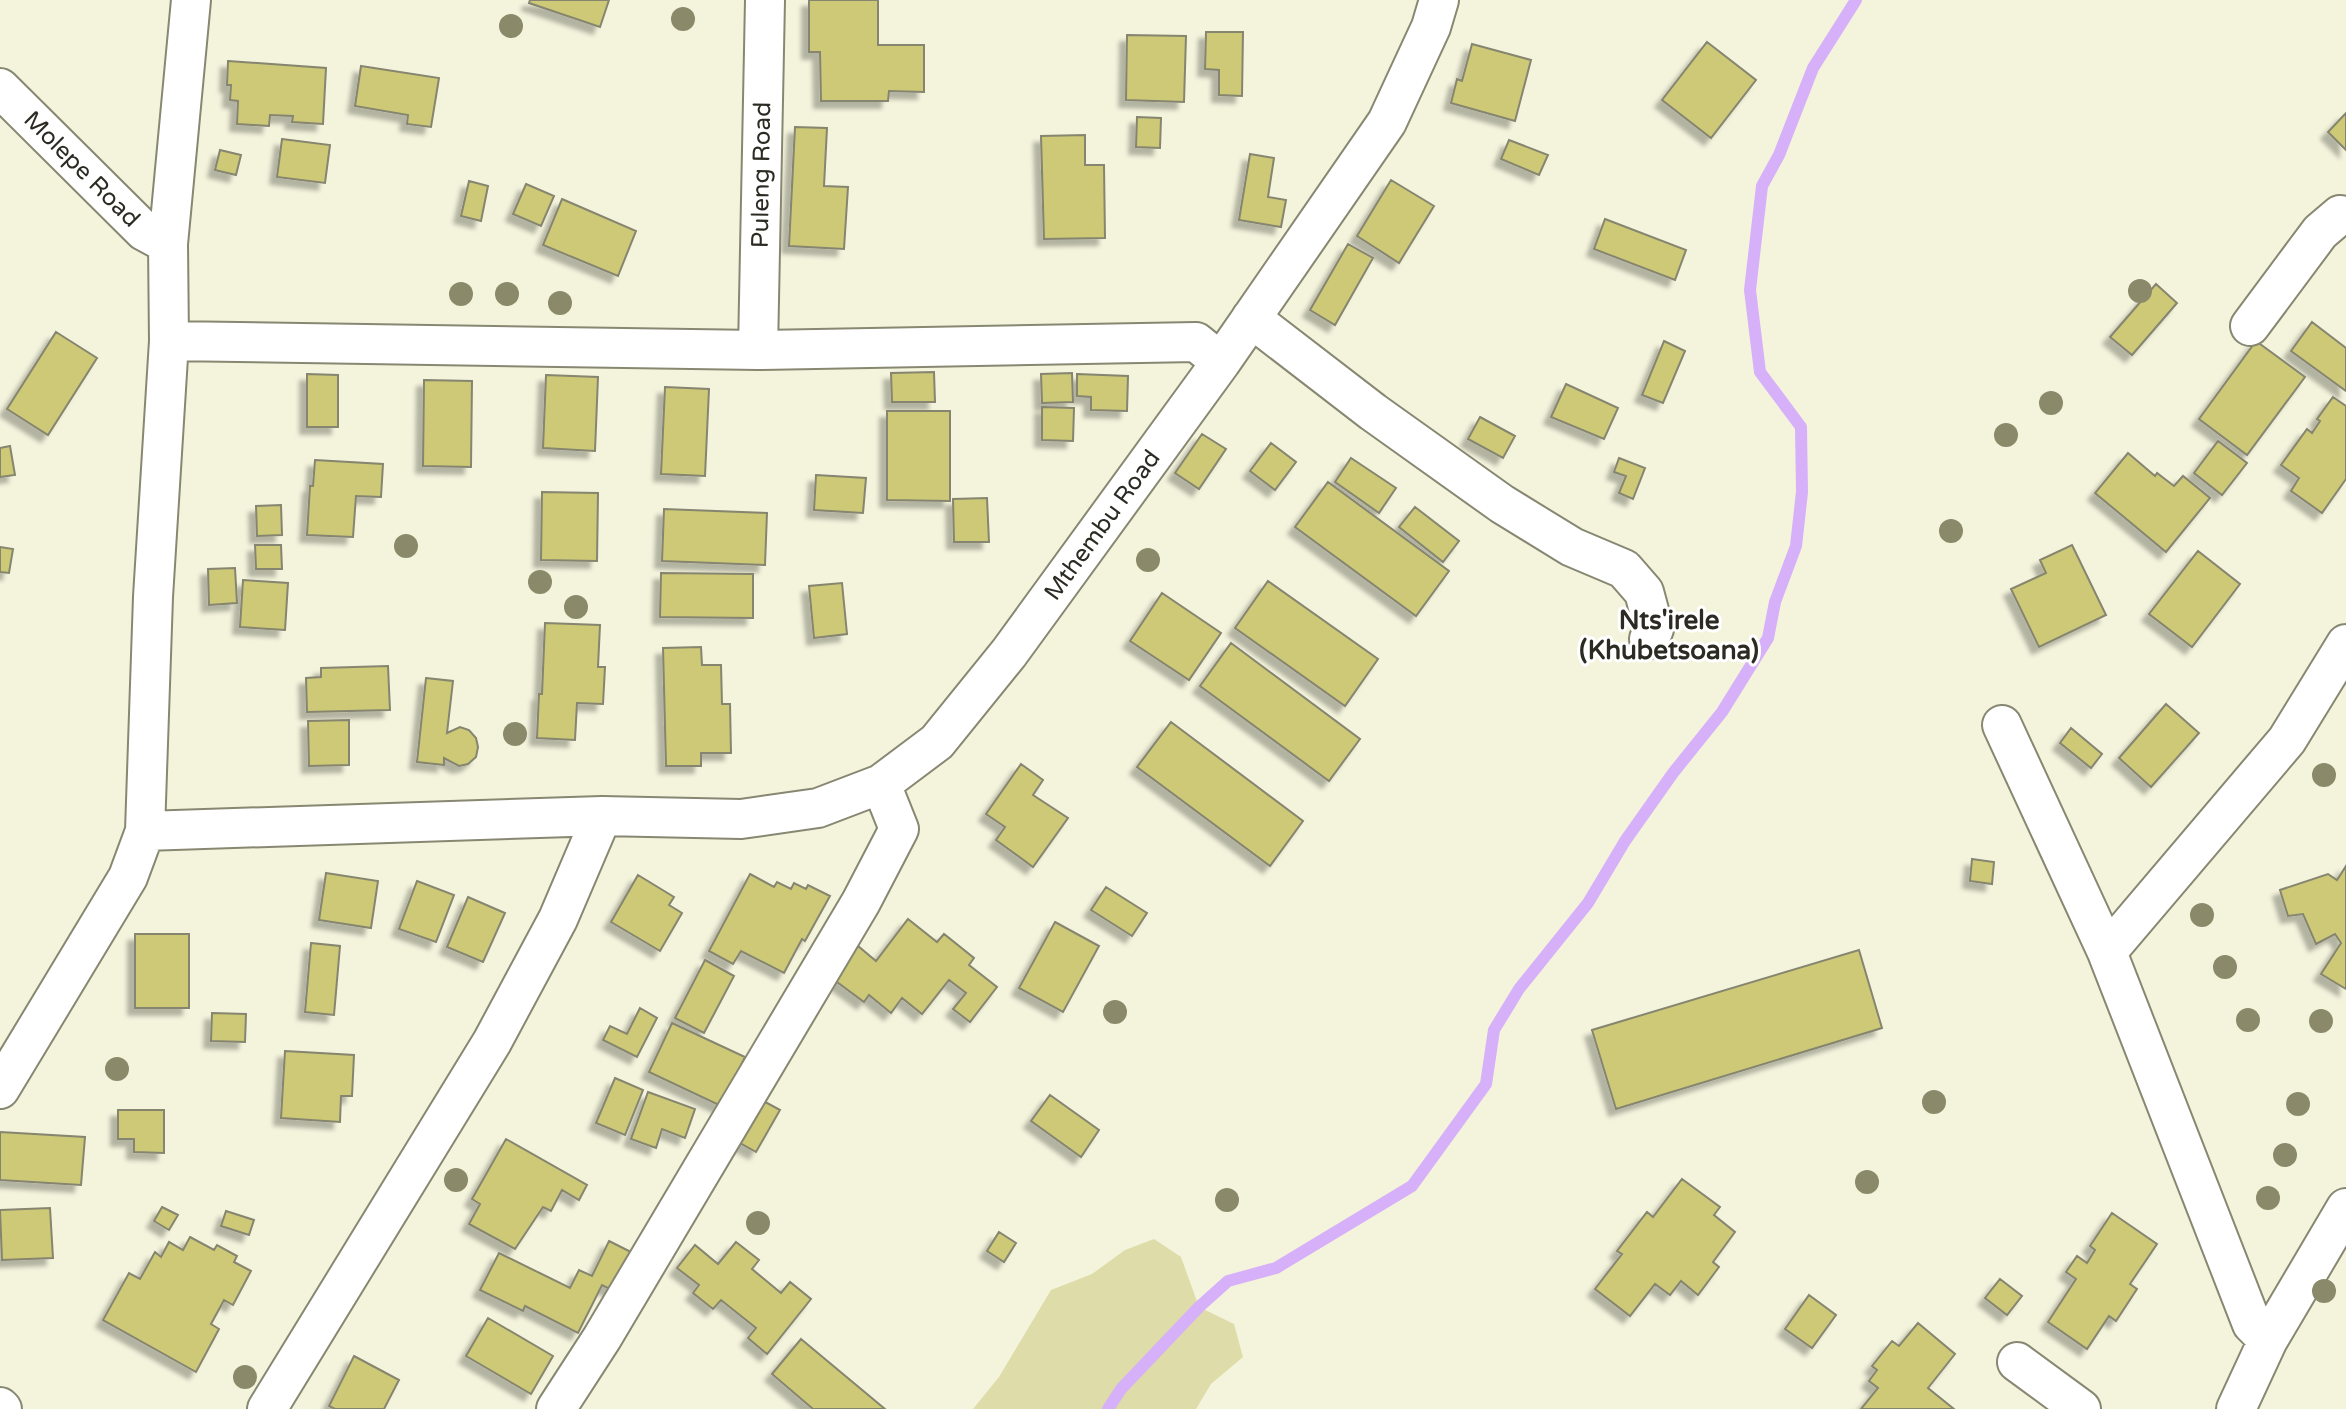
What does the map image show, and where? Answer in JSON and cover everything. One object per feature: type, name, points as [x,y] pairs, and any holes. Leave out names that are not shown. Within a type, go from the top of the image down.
[{"type":"street","points":[[0,1089],[128,877],[145,831],[153,597],[169,341],[168,244],[191,0]]},
{"type":"street","name":"Puleng Road","points":[[758,350],[765,0]]},
{"type":"street","name":"Mthembu Road","points":[[145,831],[602,816],[741,819],[818,808],[881,784],[937,742],[964,709],[1009,653],[1221,362],[1387,122],[1431,27],[1439,0]]},
{"type":"street","name":"Molepe Road","points":[[0,88],[144,231],[168,244]]},
{"type":"street","points":[[2250,326],[2320,232],[2340,215],[2346,216]]},
{"type":"street","points":[[1251,318],[1373,412],[1502,504],[1572,547],[1624,569],[1644,592],[1654,629],[1649,639]]},
{"type":"street","points":[[169,341],[758,350],[1196,342],[1221,362]]},
{"type":"street","points":[[2107,952],[2287,740],[2346,644]]},
{"type":"street","points":[[2002,725],[2107,952],[2252,1324],[2268,1340]]},
{"type":"street","points":[[556,1409],[641,1273],[867,890],[899,829],[881,784]]},
{"type":"street","points":[[267,1409],[492,1042],[558,919],[602,816]]},
{"type":"street","points":[[2236,1409],[2268,1340],[2346,1208]]},
{"type":"street","points":[[2017,1362],[2081,1409]]},
{"type":"shaded area","points":[[1154,1239],[1181,1257],[1199,1307],[1234,1324],[1243,1357],[1211,1384],[1196,1409],[973,1409],[999,1377],[1051,1290],[1092,1274],[1125,1250]]},
{"type":"building","points":[[530,0],[609,0],[600,27],[529,3]]},
{"type":"building","points":[[809,0],[878,0],[878,45],[924,45],[924,92],[889,91],[888,101],[821,101],[820,52],[809,52]]},
{"type":"building","points":[[1206,32],[1243,32],[1242,96],[1219,95],[1219,70],[1205,69]]},
{"type":"building","points":[[1127,35],[1186,36],[1184,102],[1126,100]]},
{"type":"building","points":[[1707,42],[1756,80],[1711,138],[1662,100]]},
{"type":"building","points":[[1472,44],[1531,60],[1515,121],[1451,103],[1457,79],[1462,81]]},
{"type":"building","points":[[228,61],[326,68],[323,124],[292,122],[293,116],[270,115],[269,126],[237,124],[238,101],[230,100],[231,85],[227,85]]},
{"type":"building","points":[[361,66],[439,78],[431,127],[407,124],[408,115],[355,106]]},
{"type":"building","points":[[2346,113],[2346,150],[2328,132]]},
{"type":"building","points":[[1137,117],[1161,118],[1160,148],[1136,147]]},
{"type":"building","points":[[795,127],[827,128],[824,186],[848,187],[844,249],[789,246]]},
{"type":"building","points":[[1085,135],[1085,165],[1104,165],[1105,238],[1044,239],[1041,136]]},
{"type":"building","points":[[282,139],[330,145],[325,183],[277,177]]},
{"type":"building","points":[[1509,140],[1548,155],[1539,175],[1501,159]]},
{"type":"building","points":[[220,150],[241,155],[236,175],[215,170]]},
{"type":"building","points":[[1250,154],[1274,158],[1268,197],[1286,200],[1281,227],[1239,220]]},
{"type":"building","points":[[1391,180],[1434,206],[1399,263],[1357,236]]},
{"type":"building","points":[[469,181],[488,186],[481,221],[461,216]]},
{"type":"building","points":[[526,184],[554,196],[541,226],[513,214]]},
{"type":"building","points":[[562,199],[636,231],[618,276],[543,245]]},
{"type":"building","points":[[1605,219],[1686,250],[1675,280],[1594,249]]},
{"type":"building","points":[[1348,244],[1373,258],[1335,325],[1310,310]]},
{"type":"building","points":[[2156,284],[2177,303],[2132,355],[2110,337]]},
{"type":"building","points":[[2312,322],[2346,348],[2346,391],[2291,351]]},
{"type":"building","points":[[56,332],[97,358],[48,435],[7,409]]},
{"type":"building","points":[[1664,341],[1685,351],[1663,403],[1642,395]]},
{"type":"building","points":[[2256,341],[2305,377],[2247,455],[2199,419]]},
{"type":"building","points":[[934,372],[935,402],[892,402],[891,373]]},
{"type":"building","points":[[1072,373],[1073,402],[1042,403],[1041,374]]},
{"type":"building","points":[[307,374],[338,375],[338,427],[307,427]]},
{"type":"building","points":[[1077,374],[1128,376],[1127,411],[1091,410],[1091,397],[1077,396]]},
{"type":"building","points":[[546,375],[598,377],[595,451],[543,448]]},
{"type":"building","points":[[424,380],[472,381],[471,467],[423,466]]},
{"type":"building","points":[[1566,384],[1618,408],[1604,439],[1551,417]]},
{"type":"building","points":[[665,387],[709,389],[705,476],[661,474]]},
{"type":"building","points":[[2333,397],[2346,406],[2346,479],[2322,513],[2291,491],[2299,478],[2281,465],[2307,429],[2312,433],[2320,421],[2317,419]]},
{"type":"building","points":[[1042,407],[1074,408],[1073,441],[1042,440]]},
{"type":"building","points":[[887,411],[950,411],[950,501],[887,500]]},
{"type":"building","points":[[1480,417],[1515,436],[1503,458],[1468,439]]},
{"type":"building","points":[[1202,434],[1226,449],[1199,489],[1175,473]]},
{"type":"building","points":[[2218,441],[2247,463],[2222,495],[2194,473]]},
{"type":"building","points":[[1271,443],[1296,462],[1275,490],[1250,471]]},
{"type":"building","points":[[10,446],[15,475],[0,477],[0,448]]},
{"type":"building","points":[[2128,453],[2155,476],[2157,473],[2174,486],[2183,476],[2210,498],[2166,552],[2095,493]]},
{"type":"building","points":[[1351,458],[1396,488],[1379,513],[1335,482]]},
{"type":"building","points":[[1619,458],[1645,468],[1633,499],[1619,493],[1626,476],[1614,472]]},
{"type":"building","points":[[315,460],[383,464],[381,497],[356,496],[353,537],[307,535]]},
{"type":"building","points":[[816,475],[866,478],[863,513],[814,510]]},
{"type":"building","points":[[1328,482],[1449,571],[1416,616],[1295,527]]},
{"type":"building","points":[[542,492],[598,493],[597,561],[541,560]]},
{"type":"building","points":[[987,498],[989,542],[954,542],[953,499]]},
{"type":"building","points":[[281,505],[282,535],[257,536],[256,506]]},
{"type":"building","points":[[1415,507],[1459,541],[1443,562],[1399,527]]},
{"type":"building","points":[[664,509],[767,513],[765,565],[662,561]]},
{"type":"building","points":[[255,545],[281,545],[282,569],[256,569]]},
{"type":"building","points":[[2072,545],[2106,615],[2039,647],[2011,589],[2046,573],[2040,560]]},
{"type":"building","points":[[0,547],[13,549],[9,573],[0,572]]},
{"type":"building","points":[[2198,551],[2240,584],[2192,647],[2149,614]]},
{"type":"building","points":[[235,568],[237,603],[209,605],[208,569]]},
{"type":"building","points":[[661,573],[753,574],[753,618],[660,617]]},
{"type":"building","points":[[243,580],[288,583],[285,630],[240,627]]},
{"type":"building","points":[[1268,581],[1378,659],[1345,706],[1235,628]]},
{"type":"building","points":[[842,583],[847,634],[814,638],[809,586]]},
{"type":"building","points":[[1162,593],[1221,633],[1189,680],[1130,641]]},
{"type":"building","points":[[545,623],[600,625],[598,667],[605,667],[603,704],[577,703],[575,740],[537,738]]},
{"type":"building","points":[[1231,643],[1360,739],[1329,781],[1200,686]]},
{"type":"building","points":[[701,647],[702,665],[721,665],[722,704],[730,704],[731,753],[701,753],[701,766],[666,766],[663,648]]},
{"type":"building","points":[[388,666],[390,710],[307,712],[306,678],[321,677],[321,668]]},
{"type":"building","points":[[426,678],[453,681],[447,733],[460,727],[469,730],[476,738],[476,757],[468,764],[459,766],[444,758],[444,765],[417,762]]},
{"type":"building","points":[[2166,704],[2199,733],[2151,787],[2119,758]]},
{"type":"building","points":[[349,720],[349,765],[309,766],[308,721]]},
{"type":"building","points":[[1171,722],[1303,821],[1270,866],[1137,767]]},
{"type":"building","points":[[2071,728],[2102,754],[2091,768],[2060,743]]},
{"type":"building","points":[[1021,764],[1043,780],[1033,795],[1068,818],[1033,867],[996,840],[1005,827],[986,814]]},
{"type":"building","points":[[1972,859],[1994,862],[1992,884],[1970,881]]},
{"type":"building","points":[[2346,866],[2346,989],[2321,974],[2341,943],[2335,934],[2316,944],[2303,914],[2288,916],[2280,890],[2328,874],[2337,880]]},
{"type":"building","points":[[326,873],[378,881],[371,928],[319,920]]},
{"type":"building","points":[[750,874],[774,887],[777,882],[791,889],[794,883],[806,889],[808,885],[830,896],[784,973],[741,951],[733,964],[709,951]]},
{"type":"building","points":[[638,875],[674,897],[669,905],[682,913],[660,951],[611,922]]},
{"type":"building","points":[[417,881],[454,895],[436,942],[399,929]]},
{"type":"building","points":[[1106,887],[1147,913],[1132,936],[1091,910]]},
{"type":"building","points":[[468,897],[505,913],[483,962],[447,947]]},
{"type":"building","points":[[908,919],[937,942],[944,934],[974,958],[969,965],[997,987],[970,1022],[953,1009],[966,993],[949,980],[922,1014],[902,998],[891,1013],[869,995],[864,1002],[833,979],[858,946],[876,961]]},
{"type":"building","points":[[1055,922],[1099,946],[1063,1012],[1019,988]]},
{"type":"building","points":[[135,934],[189,934],[189,1008],[135,1008]]},
{"type":"building","points":[[311,943],[340,946],[334,1015],[305,1012]]},
{"type":"building","points":[[1859,950],[1882,1028],[1616,1109],[1592,1030]]},
{"type":"building","points":[[705,960],[734,976],[704,1033],[675,1018]]},
{"type":"building","points":[[640,1008],[657,1018],[637,1057],[603,1040],[610,1026],[627,1034]]},
{"type":"building","points":[[212,1013],[246,1014],[245,1042],[211,1041]]},
{"type":"building","points":[[672,1023],[745,1057],[721,1106],[649,1072]]},
{"type":"building","points":[[285,1051],[354,1055],[352,1096],[341,1096],[340,1122],[281,1118]]},
{"type":"building","points":[[615,1078],[643,1090],[625,1135],[596,1123]]},
{"type":"building","points":[[648,1092],[695,1109],[685,1138],[662,1129],[656,1148],[631,1139]]},
{"type":"building","points":[[1050,1095],[1099,1130],[1081,1157],[1031,1121]]},
{"type":"building","points":[[756,1097],[780,1110],[756,1152],[733,1139]]},
{"type":"building","points":[[118,1110],[164,1110],[164,1153],[134,1152],[134,1139],[118,1139]]},
{"type":"building","points":[[0,1132],[85,1137],[81,1185],[0,1180]]},
{"type":"building","points":[[506,1139],[587,1185],[579,1200],[562,1190],[551,1211],[543,1207],[515,1249],[469,1224],[480,1204],[472,1199]]},
{"type":"building","points":[[1682,1179],[1720,1207],[1714,1215],[1735,1232],[1713,1262],[1719,1267],[1698,1295],[1681,1281],[1670,1295],[1655,1284],[1630,1316],[1595,1289],[1622,1254],[1617,1251],[1647,1212],[1653,1217]]},
{"type":"building","points":[[162,1207],[178,1215],[169,1230],[154,1221]]},
{"type":"building","points":[[50,1208],[53,1258],[2,1260],[0,1210]]},
{"type":"building","points":[[226,1211],[254,1220],[249,1235],[221,1226]]},
{"type":"building","points":[[2112,1213],[2157,1244],[2130,1284],[2137,1289],[2116,1321],[2109,1316],[2087,1349],[2048,1322],[2076,1279],[2066,1272],[2077,1256],[2087,1263],[2095,1250],[2090,1246]]},
{"type":"building","points":[[999,1232],[1016,1243],[1004,1262],[987,1251]]},
{"type":"building","points":[[190,1237],[214,1250],[217,1245],[237,1256],[234,1262],[251,1271],[233,1305],[224,1300],[211,1324],[219,1329],[196,1372],[103,1320],[129,1273],[140,1279],[155,1252],[161,1257],[169,1242],[183,1250]]},
{"type":"building","points":[[609,1241],[631,1252],[612,1290],[602,1285],[578,1333],[525,1306],[523,1311],[480,1290],[499,1253],[570,1288],[579,1270],[592,1276]]},
{"type":"building","points":[[736,1242],[759,1260],[752,1269],[781,1293],[790,1282],[811,1299],[767,1354],[748,1338],[756,1328],[721,1300],[713,1309],[693,1293],[699,1285],[677,1268],[695,1245],[718,1264]]},
{"type":"building","points":[[2000,1279],[2022,1296],[2007,1315],[1985,1298]]},
{"type":"building","points":[[1809,1295],[1836,1315],[1812,1348],[1785,1329]]},
{"type":"building","points":[[488,1318],[553,1356],[531,1394],[466,1356]]},
{"type":"building","points":[[1918,1323],[1955,1354],[1928,1388],[1954,1409],[1861,1409],[1878,1388],[1869,1381],[1877,1370],[1872,1366],[1892,1341],[1899,1346]]},
{"type":"building","points":[[801,1339],[885,1409],[813,1409],[772,1374]]},
{"type":"building","points":[[354,1356],[399,1380],[384,1409],[335,1409],[329,1406]]},
{"type":"waterway","points":[[1108,1409],[1121,1389],[1228,1281],[1276,1268],[1412,1186],[1486,1084],[1494,1030],[1519,989],[1588,903],[1625,841],[1673,773],[1722,712],[1768,638],[1775,602],[1796,546],[1802,492],[1801,427],[1760,372],[1750,290],[1762,186],[1779,155],[1813,68],[1856,0]]},
{"type":"district","name":"Nts'irele (Khubetsoana)","points":[[1669,635]]}]
